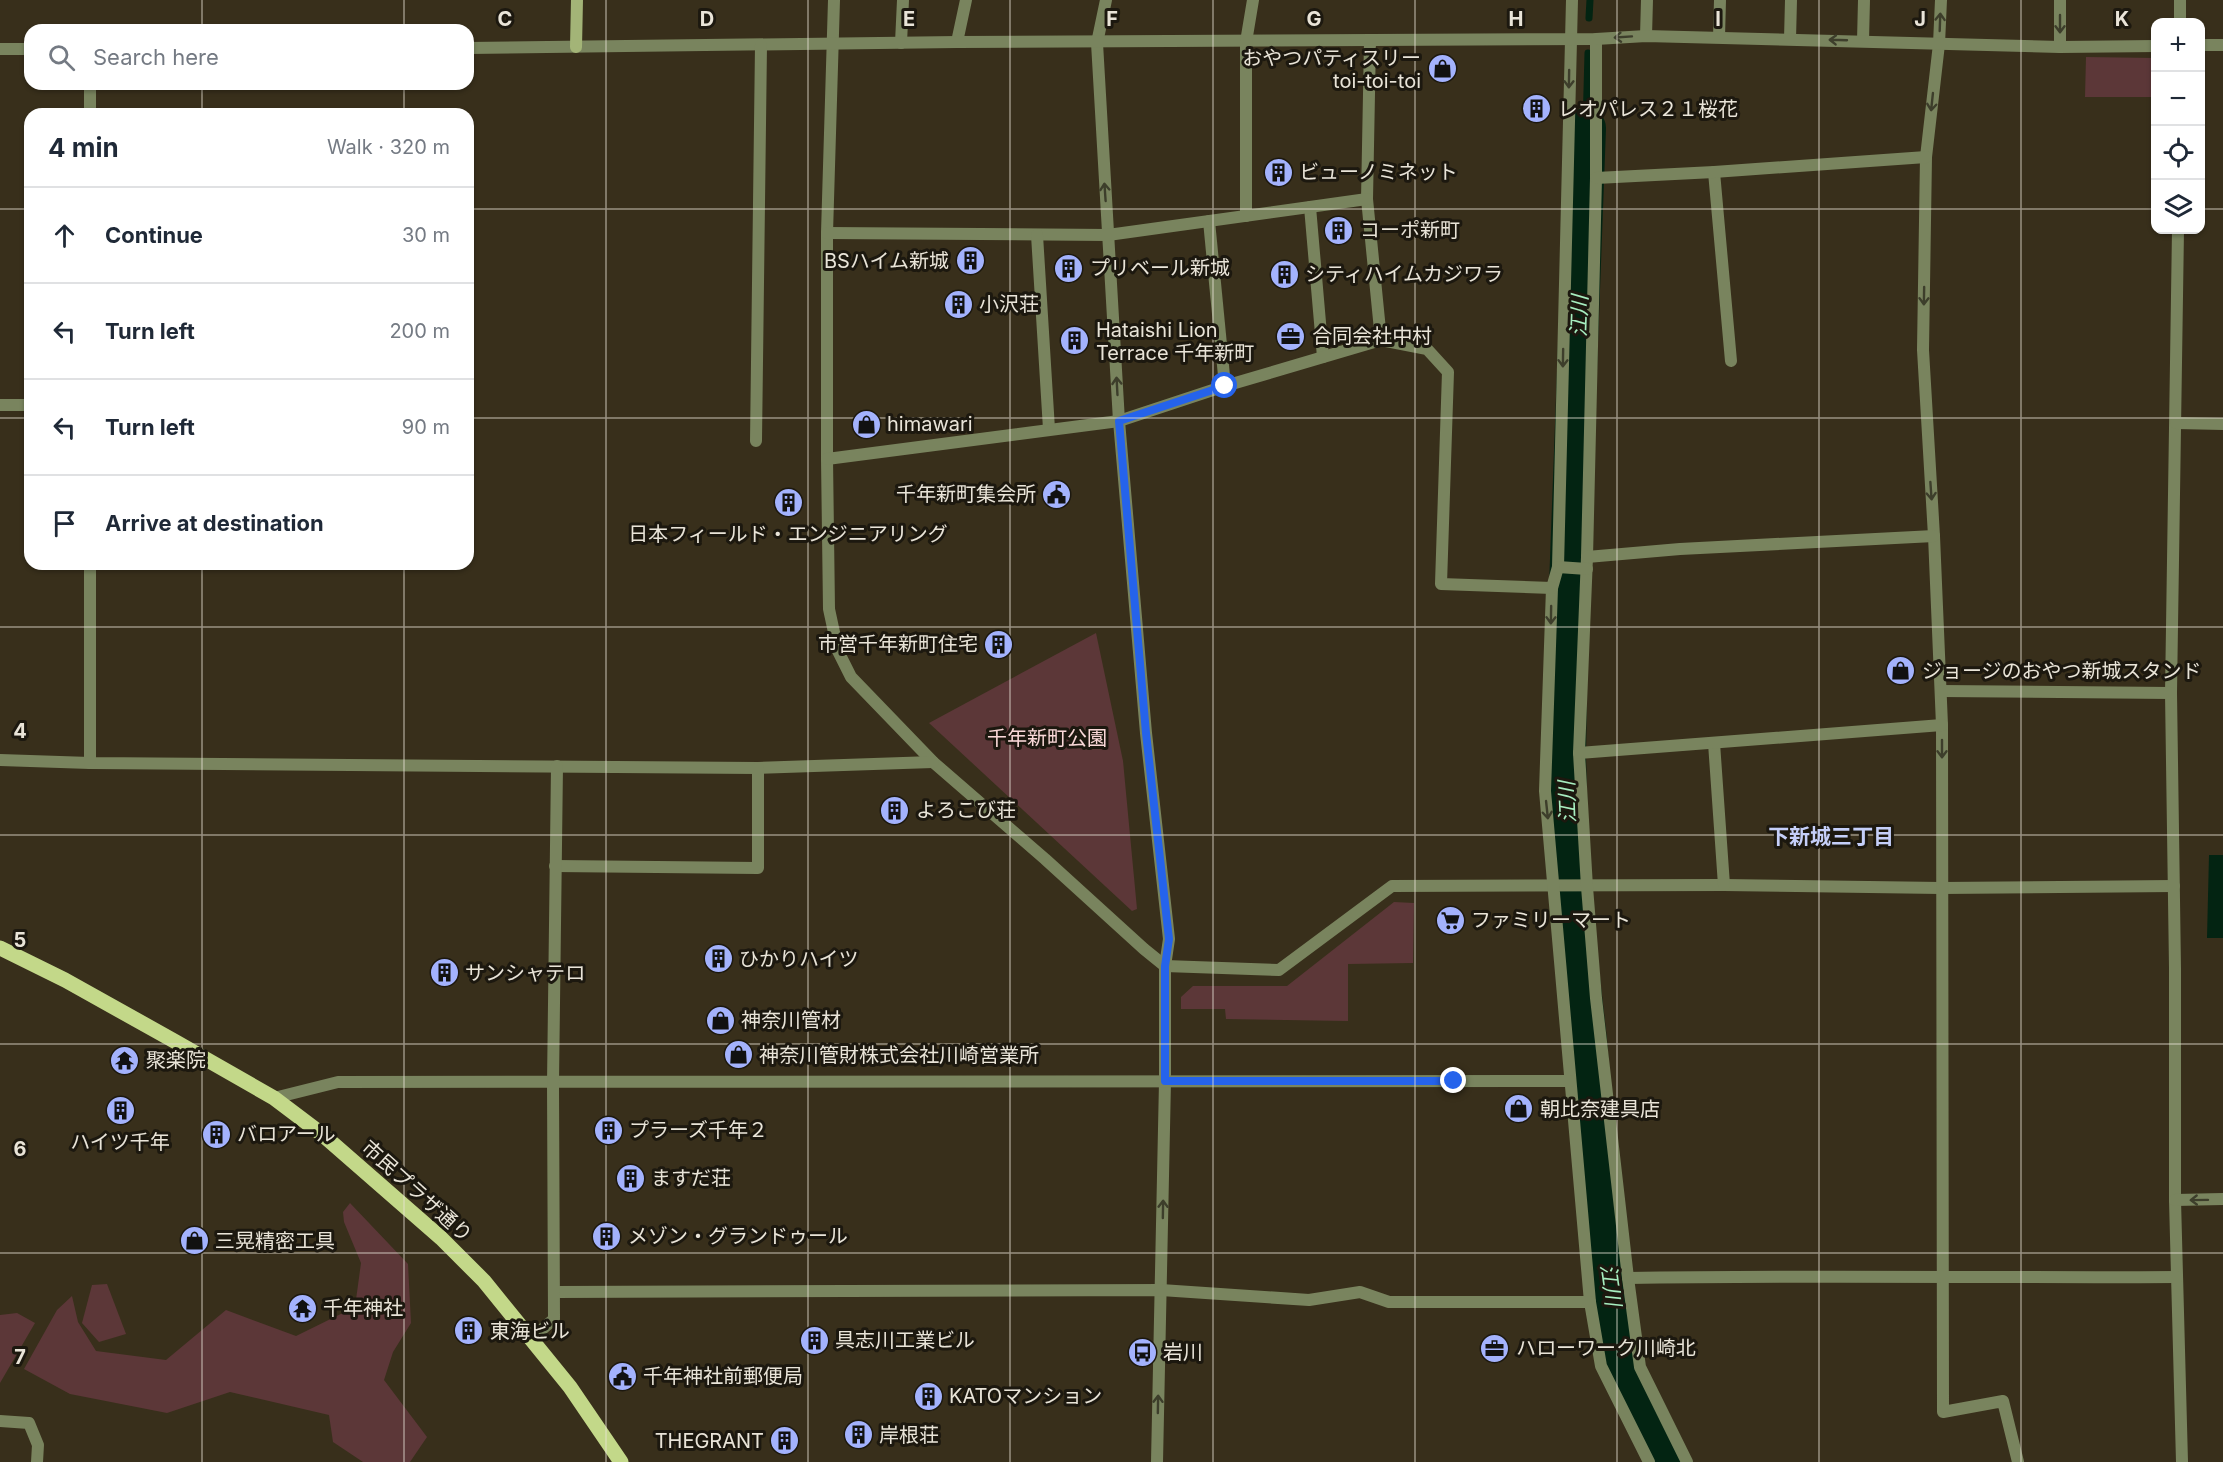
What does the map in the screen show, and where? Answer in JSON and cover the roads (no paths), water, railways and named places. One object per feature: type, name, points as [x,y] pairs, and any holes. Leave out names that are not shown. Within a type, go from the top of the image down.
[{"type":"main road","name":"市民プラザ通り","points":[[0,948],[65,980],[274,1098],[323,1135],[441,1238],[484,1281],[570,1387],[621,1462]]},
{"type":"street","points":[[576,48],[577,0]]},
{"type":"street","points":[[834,0],[827,233],[827,459],[830,609],[838,651],[851,677],[933,762],[1165,966],[1279,970],[1392,886],[1724,885],[1941,888],[2174,886]]},
{"type":"street","points":[[901,43],[903,0]]},
{"type":"street","points":[[957,42],[966,0]]},
{"type":"street","points":[[1106,0],[1096,43],[1119,421],[1146,733],[1169,939],[1165,966],[1165,1081],[1157,1462]]},
{"type":"street","points":[[1246,216],[1246,42],[1253,0]]},
{"type":"street","points":[[1572,0],[1558,567],[1552,588],[1545,791],[1590,1302],[1601,1366],[1649,1462]]},
{"type":"street","points":[[1646,36],[1647,0]]},
{"type":"street","points":[[1719,38],[1720,0]]},
{"type":"street","points":[[1790,39],[1791,0]]},
{"type":"street","points":[[1863,41],[1864,0]]},
{"type":"street","points":[[1941,0],[1939,44],[1926,157],[1923,350],[1942,725],[1943,1412],[2003,1401],[2018,1462]]},
{"type":"street","points":[[2060,0],[2060,47]]},
{"type":"street","points":[[2180,0],[2180,18]]},
{"type":"street","points":[[474,48],[957,42],[1596,39],[1646,36],[2060,47],[2151,46]]},
{"type":"street","points":[[1596,39],[1596,178],[1587,563],[1579,753],[1587,887],[1596,998],[1640,1367],[1687,1462]]},
{"type":"street","points":[[1370,41],[1367,199],[1381,340]]},
{"type":"street","points":[[756,441],[761,45]]},
{"type":"street","points":[[2205,45],[2223,45]]},
{"type":"street","points":[[0,49],[24,49]]},
{"type":"street","points":[[90,90],[90,108]]},
{"type":"street","points":[[1596,178],[1926,157]]},
{"type":"street","points":[[1714,172],[1731,361]]},
{"type":"street","points":[[827,233],[1108,236],[1367,199]]},
{"type":"street","points":[[1310,207],[1323,357]]},
{"type":"street","points":[[1209,221],[1225,386]]},
{"type":"street","points":[[2178,234],[2171,693],[2175,1200],[2182,1462]]},
{"type":"street","points":[[1037,235],[1049,429]]},
{"type":"street","points":[[827,459],[1119,421],[1225,386],[1381,340],[1427,349],[1448,372],[1441,584],[1552,588]]},
{"type":"street","points":[[0,405],[24,405]]},
{"type":"street","points":[[2176,423],[2223,424]]},
{"type":"street","points":[[1558,567],[1680,549],[1934,536]]},
{"type":"street","points":[[90,570],[90,763]]},
{"type":"street","points":[[1941,691],[2171,693]]},
{"type":"street","points":[[1579,753],[1942,725]]},
{"type":"street","points":[[1714,743],[1724,885]]},
{"type":"street","points":[[0,760],[90,763],[758,768],[933,762]]},
{"type":"street","points":[[532,1338],[554,1319],[553,1083],[557,766]]},
{"type":"street","points":[[555,866],[758,868],[758,768]]},
{"type":"street","points":[[274,1098],[338,1082],[1570,1081]]},
{"type":"street","points":[[2175,1200],[2223,1199]]},
{"type":"street","points":[[1628,1278],[2177,1277]]},
{"type":"street","points":[[555,1292],[1161,1290],[1309,1300],[1360,1292],[1389,1302],[1590,1302]]},
{"type":"street","points":[[0,1421],[29,1423],[38,1445],[37,1462]]},
{"type":"waterway","points":[[1589,18],[1590,0]]},
{"type":"waterway","points":[[1586,128],[1588,53]]},
{"type":"waterway","name":"江川","points":[[1586,128],[1568,613],[1566,757],[1570,891],[1587,1040],[1600,1209],[1617,1326],[1626,1375],[1668,1462]]},
{"type":"place","name":"おやつパティスリー toi-toi-toi","points":[[1442,69]]},
{"type":"place","name":"レオパレス２１桜花","points":[[1537,109]]},
{"type":"place","name":"ビューノミネット","points":[[1278,172]]},
{"type":"place","name":"コーポ新町","points":[[1339,230]]},
{"type":"place","name":"BSハイム新城","points":[[970,261]]},
{"type":"place","name":"プリベール新城","points":[[1069,268]]},
{"type":"place","name":"シティハイムカジワラ","points":[[1284,274]]},
{"type":"place","name":"小沢荘","points":[[958,304]]},
{"type":"place","name":"合同会社中村","points":[[1291,336]]},
{"type":"place","name":"Hataishi Lion Terrace 千年新町","points":[[1075,341]]},
{"type":"place","name":"himawari","points":[[866,424]]},
{"type":"place","name":"千年新町集会所","points":[[1057,494]]},
{"type":"place","name":"日本フィールド・エンジニアリング","points":[[788,503]]},
{"type":"place","name":"市営千年新町住宅","points":[[999,644]]},
{"type":"place","name":"ジョージのおやつ新城スタンド","points":[[1901,671]]},
{"type":"place","name":"よろこび荘","points":[[895,810]]},
{"type":"place","name":"ファミリーマート","points":[[1450,920]]},
{"type":"place","name":"ひかりハイツ","points":[[718,959]]},
{"type":"place","name":"サンシャテロ","points":[[444,973]]},
{"type":"place","name":"神奈川管材","points":[[720,1020]]},
{"type":"place","name":"神奈川管財株式会社川崎営業所","points":[[738,1055]]},
{"type":"place","name":"聚楽院","points":[[125,1060]]},
{"type":"place","name":"朝比奈建具店","points":[[1519,1109]]},
{"type":"place","name":"ハイツ千年","points":[[120,1111]]},
{"type":"place","name":"プラーズ千年２","points":[[608,1130]]},
{"type":"place","name":"バロアール","points":[[216,1134]]},
{"type":"place","name":"ますだ荘","points":[[630,1178]]},
{"type":"place","name":"メゾン・グランドゥール","points":[[607,1236]]},
{"type":"place","name":"三晃精密工具","points":[[194,1241]]},
{"type":"place","name":"千年神社","points":[[302,1308]]},
{"type":"place","name":"東海ビル","points":[[469,1331]]},
{"type":"place","name":"具志川工業ビル","points":[[814,1340]]},
{"type":"place","name":"ハローワーク川崎北","points":[[1495,1348]]},
{"type":"place","name":"岩川","points":[[1142,1352]]},
{"type":"place","name":"千年神社前郵便局","points":[[622,1376]]},
{"type":"place","name":"KATOマンション","points":[[928,1396]]},
{"type":"place","name":"岸根荘","points":[[858,1435]]},
{"type":"place","name":"THEGRANT","points":[[785,1441]]},
{"type":"district","name":"下新城三丁目","points":[[1831,836]]},
{"type":"park label","name":"千年新町公園","points":[[1047,738]]}]
